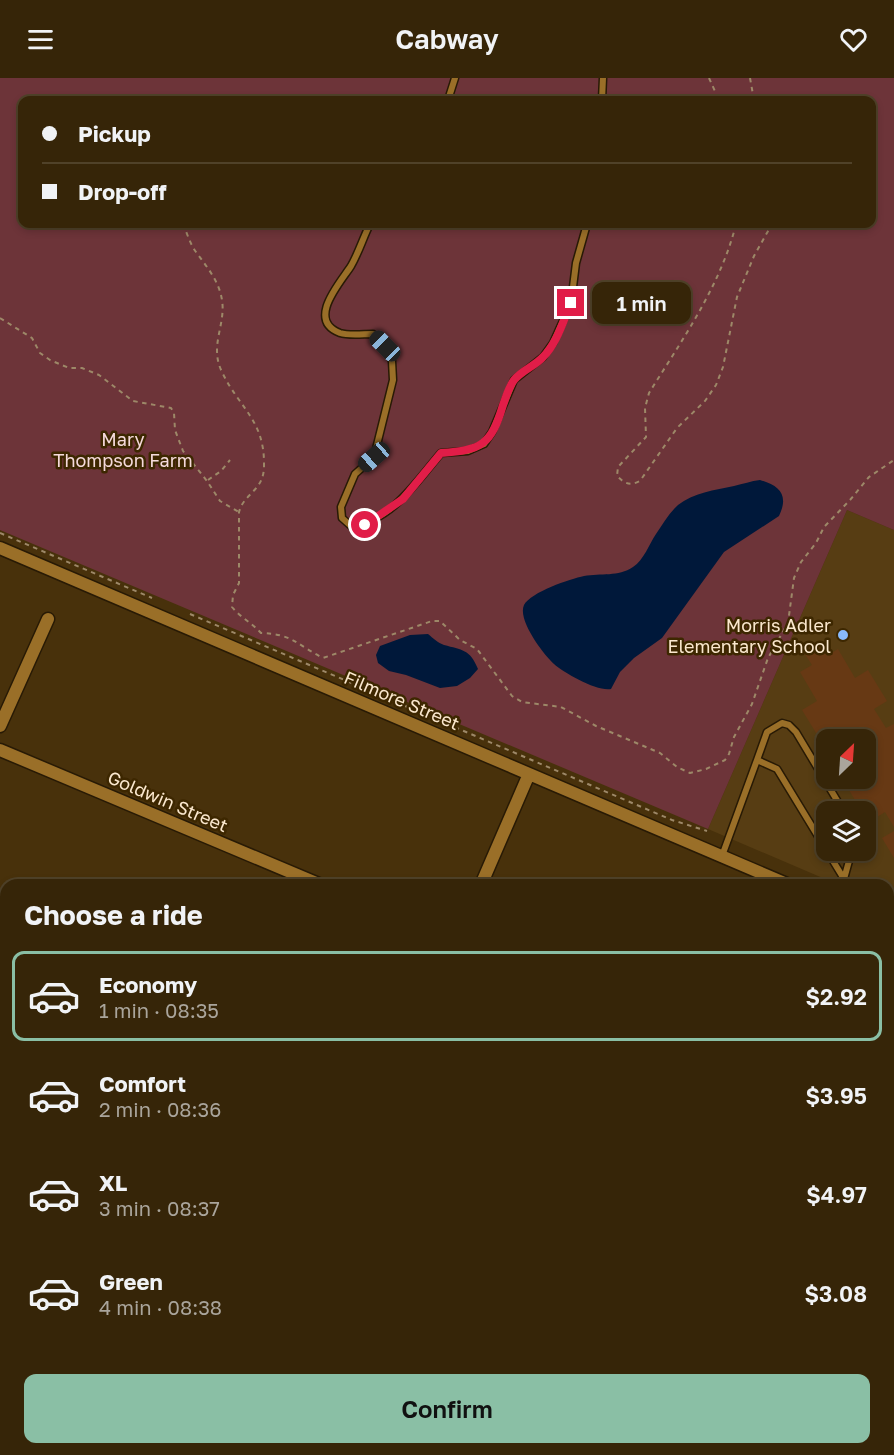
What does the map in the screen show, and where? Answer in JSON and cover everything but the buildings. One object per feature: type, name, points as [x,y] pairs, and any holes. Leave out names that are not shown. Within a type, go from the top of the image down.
[{"type":"street","name":"Filmore Street","points":[[0,548],[775,879]]},
{"type":"street","points":[[0,726],[48,619]]},
{"type":"street","name":"Goldwin Street","points":[[0,750],[307,879]]},
{"type":"street","points":[[484,879],[529,774]]},
{"type":"lane","points":[[449,96],[455,78]]},
{"type":"lane","points":[[602,96],[603,78]]},
{"type":"lane","points":[[369,228],[362,248],[333,292],[324,315],[331,327],[341,333],[373,334],[385,346],[392,361],[393,380],[374,457],[355,474],[341,507],[342,518],[351,526],[365,525],[403,499],[441,453],[468,451],[484,444],[500,417],[514,380],[543,357],[553,343],[571,303],[576,263],[586,228]]},
{"type":"lane","points":[[722,856],[767,732],[782,723],[789,725],[796,732],[837,801]]},
{"type":"lane","points":[[757,760],[777,769],[840,879]]},
{"type":"lane","points":[[843,879],[849,861]]},
{"type":"path","points":[[709,78],[717,96]]},
{"type":"path","points":[[750,78],[753,96]]},
{"type":"path","points":[[185,228],[196,252],[208,265],[222,300],[217,359],[222,372],[256,424],[261,438],[264,468],[261,483],[241,504],[239,512],[239,570],[232,607],[239,616],[252,623],[261,633],[277,633],[294,639],[309,651],[323,658],[432,621],[440,621],[460,640],[477,649],[512,696],[522,702],[561,707],[596,726],[660,753],[677,767],[690,773],[706,770],[725,760],[734,736],[752,704],[768,658],[788,623],[794,578],[801,562],[816,543],[824,527],[869,477],[894,460]]},
{"type":"path","points":[[735,228],[723,263],[712,286],[645,401],[646,437],[618,467],[617,476],[624,483],[633,485],[640,481],[677,428],[705,401],[716,385],[723,367],[737,297],[754,256],[770,228]]},
{"type":"path","points":[[0,318],[32,338],[40,353],[50,360],[69,368],[82,368],[99,375],[133,401],[171,408],[174,413],[175,430],[183,451],[220,501],[239,512]]},
{"type":"path","points":[[207,481],[221,471],[230,460]]},
{"type":"path","points":[[0,532],[158,601]]},
{"type":"path","points":[[189,614],[672,820],[707,831]]},
{"type":"shaded area","name":"Morris Adler Elementary School","points":[[847,510],[894,530],[894,879],[825,879],[708,829]]},
{"type":"green space","name":"Mary Thompson Farm","points":[[0,78],[894,78],[894,530],[847,510],[708,829],[0,530]]},
{"type":"water","points":[[760,480],[773,485],[781,492],[783,502],[779,516],[724,552],[662,638],[634,658],[620,672],[611,689],[598,688],[573,677],[554,664],[544,653],[524,619],[524,605],[534,595],[584,576],[615,573],[633,567],[678,505],[704,493]]},
{"type":"water","points":[[428,634],[442,644],[468,654],[478,669],[470,678],[457,686],[440,688],[389,671],[378,663],[376,655],[380,646],[410,635]]},
{"type":"place","name":"Morris Adler Elementary School","points":[[843,635]]},
{"type":"route","points":[[365,525],[403,499],[441,453],[468,451],[484,444],[500,417],[514,380],[543,357],[553,343],[571,303]]}]
